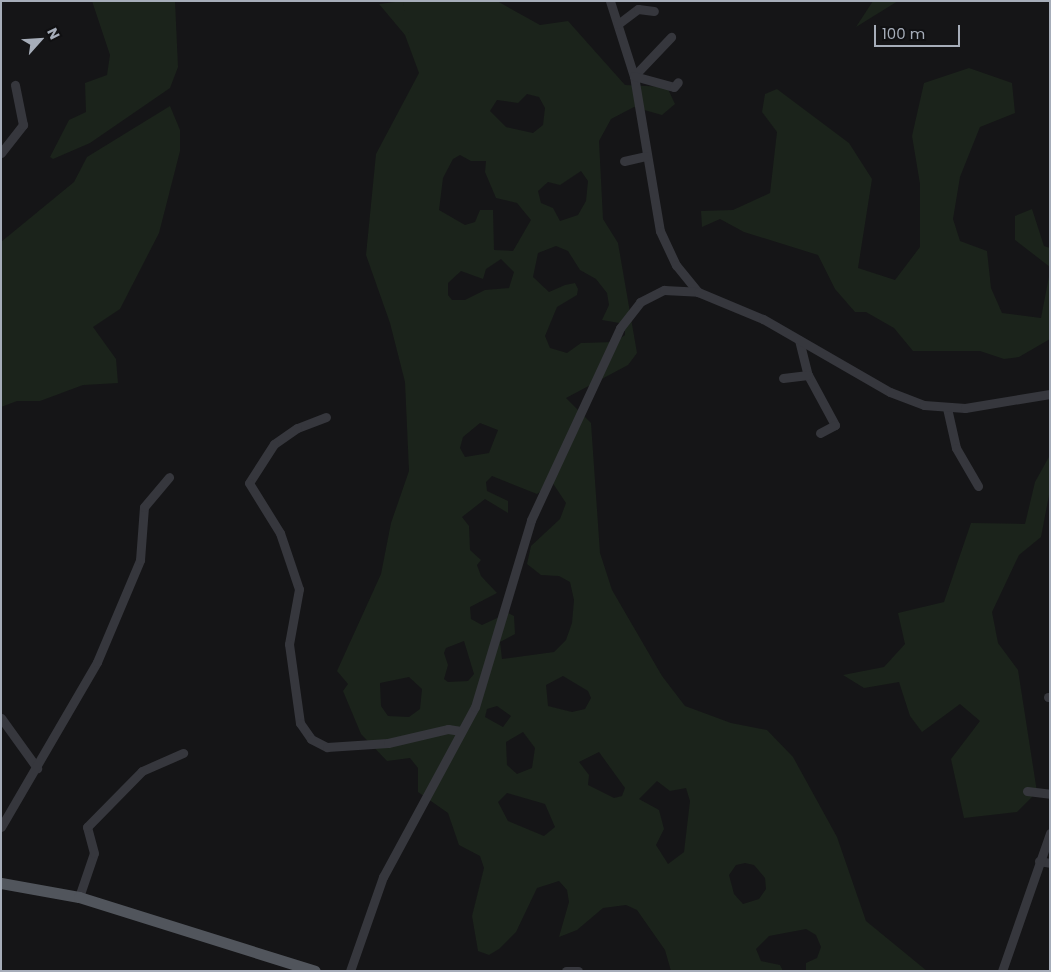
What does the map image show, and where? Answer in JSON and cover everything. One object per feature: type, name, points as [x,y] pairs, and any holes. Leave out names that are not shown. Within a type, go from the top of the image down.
[{"type":"main road","points":[[1,882],[79,897],[315,971]]},
{"type":"street","points":[[610,1],[634,76],[645,156],[660,231],[676,265],[698,292]]},
{"type":"street","points":[[618,24],[638,9],[654,11]]},
{"type":"street","points":[[634,76],[671,37]]},
{"type":"street","points":[[634,76],[674,87],[678,82]]},
{"type":"street","points":[[1,153],[23,124],[15,85]]},
{"type":"street","points":[[624,161],[645,156]]},
{"type":"street","points":[[350,971],[383,877],[477,702],[529,525],[620,328],[634,307],[652,293],[698,292],[763,319],[897,395],[947,408],[1050,394]]},
{"type":"street","points":[[799,340],[808,375],[836,425],[820,432]]},
{"type":"street","points":[[783,378],[808,375]]},
{"type":"street","points":[[947,408],[956,448],[978,486]]},
{"type":"street","points":[[326,417],[297,428],[274,444],[249,484],[280,532],[299,589],[289,644],[300,723],[311,739],[328,747],[388,743],[448,729],[461,731]]},
{"type":"street","points":[[1,827],[97,662],[140,560],[144,507],[169,477]]},
{"type":"street","points":[[1,718],[37,768]]},
{"type":"street","points":[[79,897],[94,853],[87,827],[142,771],[183,753]]},
{"type":"street","points":[[1026,791],[1050,794]]},
{"type":"street","points":[[1002,971],[1050,833]]},
{"type":"street","points":[[1040,861],[1050,863]]},
{"type":"street","points":[[566,971],[578,971]]},
{"type":"shaded area","points":[[92,1],[175,1],[178,67],[170,88],[90,143],[53,159],[50,157],[69,120],[86,112],[85,83],[107,75],[110,55]]},
{"type":"shaded area","points":[[403,1],[497,1],[540,25],[568,21],[625,85],[667,87],[675,104],[662,115],[634,107],[611,119],[599,141],[603,219],[618,243],[637,353],[628,365],[566,398],[591,423],[600,553],[612,590],[662,676],[685,706],[731,723],[767,730],[793,757],[837,837],[866,921],[927,971],[806,971],[806,963],[817,958],[821,947],[816,935],[806,929],[769,936],[756,949],[761,961],[780,965],[783,971],[671,971],[665,950],[637,910],[626,905],[603,908],[577,930],[559,937],[569,902],[567,890],[559,881],[537,888],[516,932],[499,949],[489,955],[478,951],[472,916],[484,868],[480,856],[459,845],[448,813],[418,792],[418,768],[410,758],[387,761],[361,734],[343,691],[348,684],[337,671],[381,574],[391,523],[409,471],[405,382],[390,323],[366,255],[376,154],[419,73],[405,35],[379,4]],"holes":[[[527,94],[539,97],[545,108],[543,125],[533,133],[506,127],[490,111],[497,100],[518,103]],[[460,155],[471,161],[486,161],[485,172],[496,198],[517,203],[531,220],[513,251],[494,250],[493,210],[480,210],[475,222],[465,225],[439,210],[443,178],[453,159]],[[581,171],[588,181],[586,201],[578,215],[560,221],[553,208],[541,203],[538,191],[548,182],[560,185]],[[556,246],[568,251],[580,270],[596,279],[607,293],[609,305],[602,320],[625,324],[625,335],[615,342],[581,343],[567,353],[550,348],[545,336],[557,307],[577,295],[578,289],[575,283],[549,292],[533,277],[538,253]],[[501,259],[514,272],[509,288],[485,290],[465,300],[452,300],[448,295],[448,283],[461,271],[483,279],[486,269]],[[480,423],[498,430],[489,453],[465,457],[460,448],[463,437]],[[492,476],[537,494],[552,482],[566,503],[560,519],[531,546],[527,564],[541,575],[559,576],[570,582],[574,600],[572,623],[566,640],[554,652],[502,659],[500,642],[515,634],[514,616],[508,613],[482,625],[471,619],[470,607],[497,593],[481,576],[477,565],[481,560],[470,550],[469,526],[462,517],[485,499],[508,513],[508,501],[487,491],[486,482]],[[464,641],[474,674],[468,681],[448,682],[444,679],[448,665],[444,653],[446,648]],[[563,676],[588,691],[591,698],[585,709],[572,712],[548,706],[546,685]],[[409,677],[422,689],[420,709],[409,717],[388,716],[381,706],[380,683]],[[497,706],[511,716],[503,727],[485,717],[487,709]],[[523,732],[535,748],[532,768],[517,774],[507,765],[506,742]],[[599,752],[625,788],[622,796],[614,798],[588,785],[589,775],[579,762]],[[657,781],[670,791],[686,788],[690,801],[684,852],[668,864],[656,845],[664,829],[659,810],[639,799]],[[507,793],[545,804],[555,827],[544,836],[508,821],[498,802]],[[745,863],[754,865],[765,878],[766,889],[759,899],[743,904],[734,894],[729,875],[736,865]]]},
{"type":"shaded area","points":[[873,1],[898,1],[856,27]]},
{"type":"shaded area","points":[[969,68],[1012,83],[1015,113],[980,127],[960,177],[953,219],[960,241],[987,251],[991,288],[1002,313],[1041,318],[1050,271],[1050,339],[1019,357],[1004,359],[980,351],[913,351],[894,328],[866,312],[855,312],[835,289],[818,255],[744,232],[720,219],[702,227],[701,211],[733,210],[770,193],[777,132],[762,112],[765,94],[777,89],[849,143],[872,179],[858,268],[895,280],[920,247],[920,184],[912,136],[924,83]]},
{"type":"shaded area","points":[[170,106],[180,130],[180,151],[159,233],[120,309],[93,327],[116,359],[118,383],[83,385],[40,401],[17,401],[1,407],[1,242],[74,182],[87,157]]},
{"type":"shaded area","points":[[1032,209],[1044,246],[1050,248],[1050,267],[1015,240],[1015,216]]},
{"type":"shaded area","points":[[1050,455],[1050,490],[1041,537],[1019,555],[992,612],[998,643],[1018,670],[1037,792],[1017,812],[964,818],[951,759],[980,721],[960,704],[922,732],[910,716],[899,682],[864,688],[843,675],[884,667],[905,644],[898,613],[944,602],[971,523],[1025,524],[1035,482]]}]
